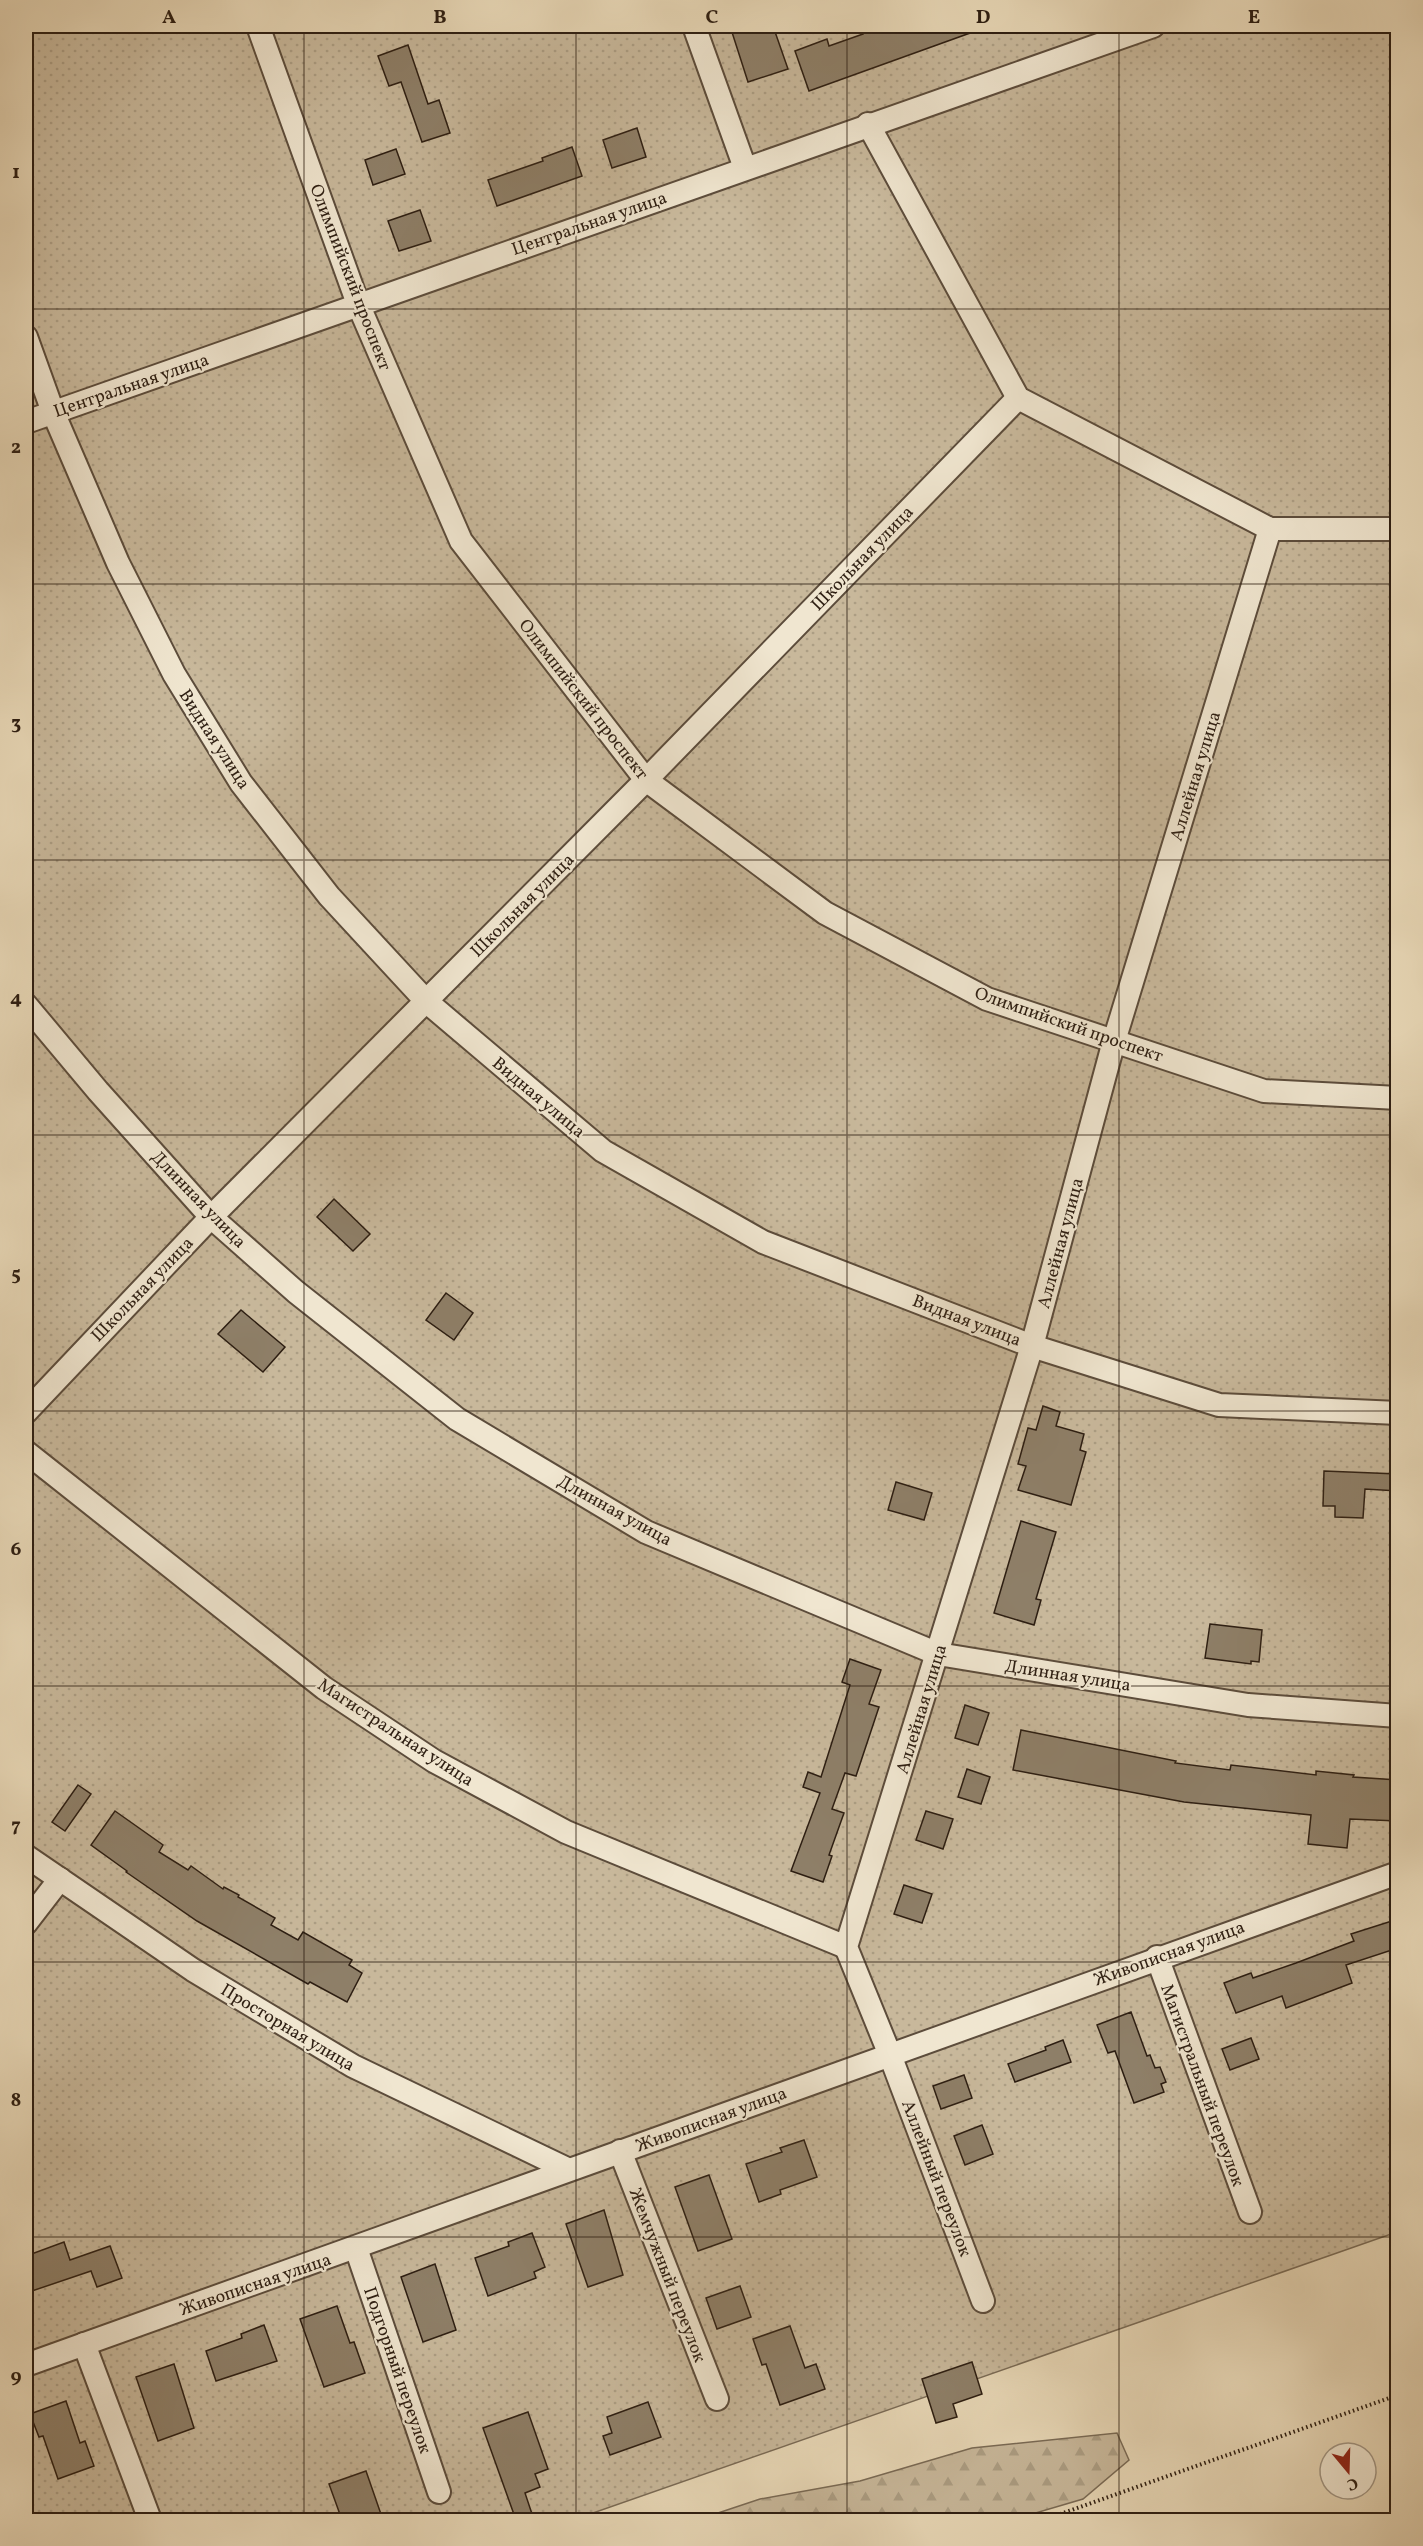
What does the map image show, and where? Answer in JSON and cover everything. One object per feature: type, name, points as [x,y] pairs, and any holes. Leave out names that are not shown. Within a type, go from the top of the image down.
[{"type":"street","name":"Олимпийский проспект","points":[[258,26],[358,304],[461,541],[645,780],[825,913],[987,999],[1264,1091],[1398,1098]]},
{"type":"street","points":[[694,26],[745,168]]},
{"type":"street","name":"Центральная улица","points":[[26,422],[868,124],[1112,32],[1153,26]]},
{"type":"street","points":[[868,124],[1018,398],[1270,529],[1398,529]]},
{"type":"street","name":"Видная улица","points":[[26,337],[52,412],[118,564],[174,674],[242,783],[329,896],[427,1002],[603,1150],[763,1242],[1032,1346],[1219,1405],[1398,1413]]},
{"type":"street","name":"Школьная улица","points":[[26,1412],[211,1217],[427,1002],[1018,398]]},
{"type":"street","name":"Аллейная улица","points":[[846,1947],[1032,1346],[1114,1041],[1270,529]]},
{"type":"street","name":"Длинная улица","points":[[26,1005],[98,1091],[211,1217],[296,1292],[467,1425],[646,1532],[938,1654],[1248,1705],[1398,1716]]},
{"type":"street","name":"Магистральная улица","points":[[26,1452],[324,1688],[434,1761],[566,1832],[846,1947]]},
{"type":"street","name":"Просторная улица","points":[[26,1856],[193,1970],[353,2066],[567,2169]]},
{"type":"street","name":"Живописная улица","points":[[26,2365],[356,2248],[567,2169],[890,2055],[1157,1957],[1398,1873]]},
{"type":"street","points":[[26,1923],[60,1880]]},
{"type":"street","points":[[846,1947],[890,2055]]},
{"type":"street","name":"Магистральный переулок","points":[[1157,1957],[1250,2212]]},
{"type":"street","name":"Аллейный переулок","points":[[890,2055],[984,2301]]},
{"type":"street","name":"Жемчужный переулок","points":[[620,2151],[717,2399]]},
{"type":"street","name":"Подгорный переулок","points":[[356,2248],[439,2492]]},
{"type":"street","points":[[84,2344],[150,2520]]},
{"type":"path","points":[[1043,2520],[1398,2395]]},
{"type":"green space","points":[[26,26],[1397,26],[1397,2232],[573,2520],[26,2520]]},
{"type":"green space","points":[[1117,2433],[1129,2460],[1083,2499],[1012,2520],[697,2520],[760,2499],[860,2481],[972,2448]]},
{"type":"building","points":[[730,26],[773,26],[788,69],[748,82]]},
{"type":"building","points":[[860,26],[983,26],[984,28],[809,91],[795,51],[827,39],[829,46],[863,34]]},
{"type":"building","points":[[408,45],[428,104],[439,100],[450,133],[422,142],[401,82],[389,86],[378,56]]},
{"type":"building","points":[[637,128],[646,157],[612,168],[603,140]]},
{"type":"building","points":[[572,147],[582,176],[497,206],[488,180],[543,161],[542,158]]},
{"type":"building","points":[[396,149],[405,174],[373,185],[365,160]]},
{"type":"building","points":[[420,210],[431,241],[399,251],[388,221]]},
{"type":"building","points":[[334,1199],[370,1234],[353,1251],[317,1217]]},
{"type":"building","points":[[446,1293],[473,1313],[454,1340],[426,1320]]},
{"type":"building","points":[[241,1310],[285,1347],[263,1372],[218,1334]]},
{"type":"building","points":[[1043,1406],[1060,1412],[1056,1426],[1084,1434],[1080,1450],[1086,1452],[1071,1505],[1018,1490],[1026,1466],[1018,1464],[1028,1428],[1036,1430]]},
{"type":"building","points":[[1324,1471],[1398,1474],[1398,1491],[1365,1489],[1363,1518],[1335,1517],[1335,1506],[1323,1506]]},
{"type":"building","points":[[896,1482],[932,1493],[924,1520],[888,1510]]},
{"type":"building","points":[[1021,1521],[1056,1532],[1036,1599],[1041,1600],[1034,1625],[994,1613]]},
{"type":"building","points":[[1210,1624],[1262,1630],[1259,1662],[1251,1661],[1251,1664],[1205,1658]]},
{"type":"building","points":[[850,1659],[881,1670],[869,1704],[879,1707],[856,1776],[845,1773],[832,1809],[844,1813],[829,1855],[832,1856],[823,1882],[791,1871],[820,1793],[803,1787],[808,1772],[821,1777],[850,1685],[842,1682]]},
{"type":"building","points":[[965,1705],[989,1713],[978,1745],[955,1738]]},
{"type":"building","points":[[1021,1730],[1176,1761],[1175,1763],[1230,1770],[1231,1765],[1316,1775],[1316,1771],[1354,1775],[1353,1777],[1398,1780],[1398,1821],[1350,1819],[1347,1848],[1308,1844],[1311,1815],[1184,1802],[1013,1770]]},
{"type":"building","points":[[967,1769],[990,1777],[981,1804],[958,1797]]},
{"type":"building","points":[[78,1785],[91,1794],[65,1831],[52,1822]]},
{"type":"building","points":[[115,1811],[163,1845],[159,1852],[188,1870],[191,1866],[223,1889],[224,1887],[239,1895],[238,1897],[275,1918],[271,1925],[298,1940],[303,1932],[352,1960],[349,1965],[362,1973],[347,2002],[310,1982],[308,1984],[197,1921],[91,1845]]},
{"type":"building","points":[[926,1811],[953,1819],[943,1849],[916,1840]]},
{"type":"building","points":[[904,1885],[932,1894],[922,1923],[894,1914]]},
{"type":"building","points":[[1398,1919],[1398,1948],[1346,1965],[1352,1983],[1286,2008],[1282,1996],[1236,2013],[1224,1983],[1251,1973],[1253,1978],[1296,1963],[1354,1941],[1351,1934]]},
{"type":"building","points":[[1131,2012],[1147,2056],[1150,2055],[1155,2068],[1160,2067],[1166,2082],[1161,2084],[1164,2092],[1134,2103],[1115,2051],[1108,2053],[1097,2025]]},
{"type":"building","points":[[1251,2038],[1259,2059],[1230,2070],[1222,2049]]},
{"type":"building","points":[[1063,2040],[1071,2062],[1015,2082],[1008,2064],[1046,2050],[1045,2047]]},
{"type":"building","points":[[964,2075],[972,2098],[941,2109],[933,2086]]},
{"type":"building","points":[[982,2125],[993,2154],[965,2165],[954,2136]]},
{"type":"building","points":[[804,2140],[817,2177],[780,2190],[781,2194],[759,2202],[746,2164],[782,2152],[780,2148]]},
{"type":"building","points":[[709,2175],[732,2239],[698,2251],[675,2187]]},
{"type":"building","points":[[604,2210],[623,2275],[588,2287],[566,2224]]},
{"type":"building","points":[[532,2233],[545,2267],[534,2272],[536,2278],[488,2296],[475,2258],[509,2246],[508,2242]]},
{"type":"building","points":[[64,2242],[70,2260],[110,2246],[122,2278],[97,2287],[91,2271],[26,2293],[26,2256]]},
{"type":"building","points":[[435,2264],[456,2330],[423,2342],[401,2277]]},
{"type":"building","points":[[740,2286],[751,2317],[717,2329],[706,2298]]},
{"type":"building","points":[[337,2306],[350,2343],[354,2342],[365,2373],[324,2387],[300,2319]]},
{"type":"building","points":[[264,2325],[277,2361],[216,2381],[206,2351],[242,2338],[241,2334]]},
{"type":"building","points":[[790,2326],[805,2368],[816,2364],[825,2389],[780,2405],[766,2364],[762,2365],[753,2339]]},
{"type":"building","points":[[972,2362],[982,2394],[953,2404],[957,2417],[936,2423],[922,2379]]},
{"type":"building","points":[[174,2364],[194,2428],[158,2441],[136,2377]]},
{"type":"building","points":[[66,2401],[80,2443],[85,2441],[94,2466],[58,2479],[43,2436],[39,2437],[30,2414]]},
{"type":"building","points":[[648,2402],[661,2437],[610,2455],[603,2436],[612,2433],[607,2417]]},
{"type":"building","points":[[528,2412],[548,2469],[535,2474],[540,2487],[525,2493],[534,2520],[516,2520],[483,2428]]},
{"type":"building","points":[[366,2471],[383,2520],[342,2520],[329,2484]]}]
